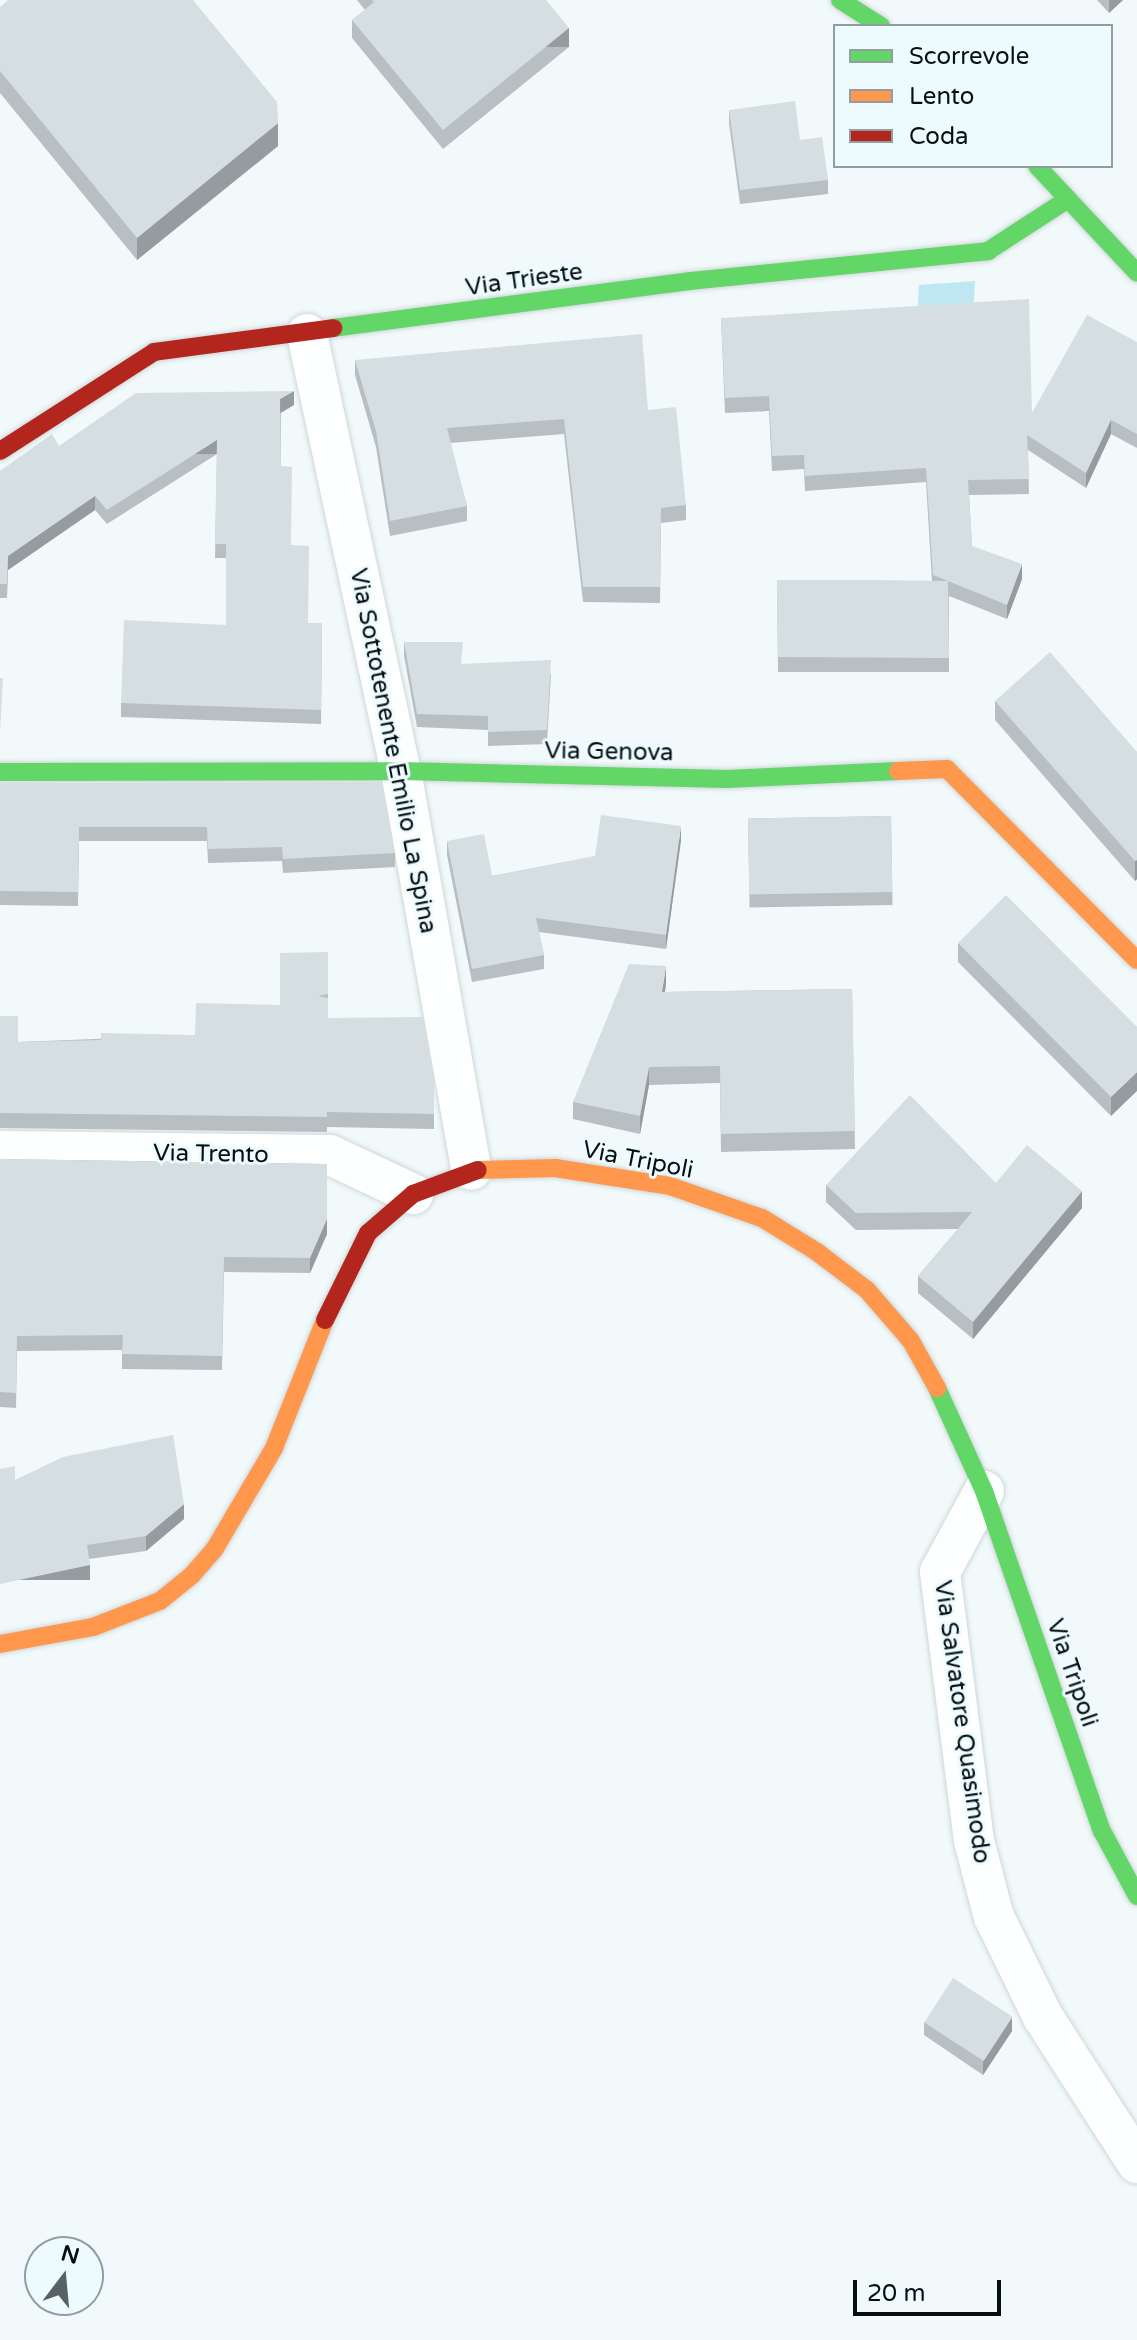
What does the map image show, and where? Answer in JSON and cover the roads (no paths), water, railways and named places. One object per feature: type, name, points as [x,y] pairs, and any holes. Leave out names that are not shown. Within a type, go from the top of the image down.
[{"type":"street","points":[[840,0],[878,24]]},
{"type":"street","points":[[1039,168],[1137,273]]},
{"type":"street","name":"Via Trieste","points":[[0,451],[154,352],[690,281],[988,251],[1068,199]]},
{"type":"street","name":"Via Sottotenente Emilio La Spina","points":[[307,334],[401,771],[471,1170]]},
{"type":"street","name":"Via Genova","points":[[0,772],[401,771],[727,779],[947,769],[1137,960]]},
{"type":"street","name":"Via Trento","points":[[0,1151],[330,1155],[413,1194]]},
{"type":"street","name":"Via Tripoli","points":[[0,1644],[93,1627],[160,1601],[192,1575],[214,1550],[274,1448],[336,1294],[368,1233],[413,1194],[471,1170],[555,1168],[670,1186],[762,1218],[795,1238],[867,1290],[911,1341],[940,1394],[984,1491],[1102,1831],[1137,1896]]},
{"type":"street","name":"Via Salvatore Quasimodo","points":[[984,1491],[940,1572],[974,1841],[994,1917],[1043,2017],[1137,2163]]}]
